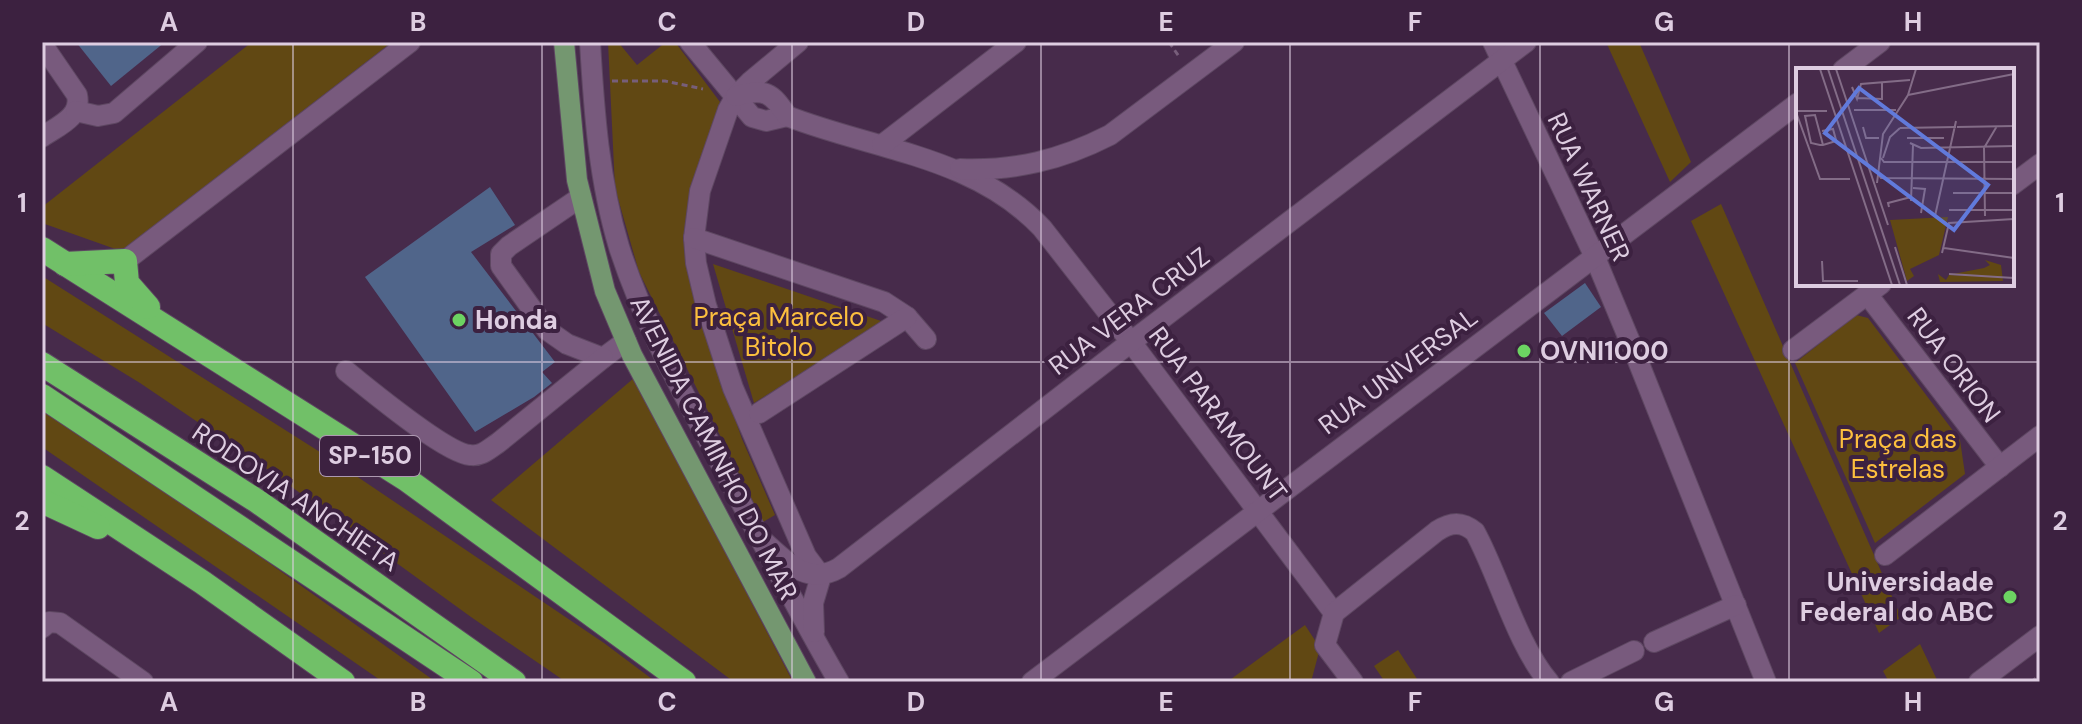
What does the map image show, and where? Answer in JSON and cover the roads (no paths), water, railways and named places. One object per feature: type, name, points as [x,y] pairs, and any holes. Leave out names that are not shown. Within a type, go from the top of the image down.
[{"type":"highway","name":"SP-150","points":[[42,249],[406,479],[684,682]]},
{"type":"highway","points":[[65,264],[125,261],[127,283],[169,329]]},
{"type":"highway","name":"RODOVIA ANCHIETA","points":[[42,364],[257,501],[514,682]]},
{"type":"highway","points":[[42,396],[471,682]]},
{"type":"highway","points":[[42,477],[202,582],[343,682]]},
{"type":"highway","points":[[42,501],[70,516],[146,546]]},
{"type":"main road","name":"AVENIDA CAMINHO DO MAR","points":[[564,42],[581,197],[605,291],[626,341],[806,682]]},
{"type":"street","points":[[76,111],[98,116],[114,113],[197,42]]},
{"type":"street","points":[[125,261],[410,42]]},
{"type":"street","name":"AVENIDA CAMINHO DO MAR","points":[[590,42],[592,81],[608,200],[629,278],[674,377],[839,682]]},
{"type":"street","points":[[690,42],[736,96]]},
{"type":"street","points":[[798,42],[736,96],[720,128],[700,191],[694,238],[696,263],[706,305],[733,388],[806,556],[821,576]]},
{"type":"street","points":[[882,145],[1016,42]]},
{"type":"street","points":[[956,169],[1007,169],[1047,162],[1075,152],[1110,135],[1234,42]]},
{"type":"street","name":"RUA VERA CRUZ","points":[[821,576],[839,568],[1131,342],[1497,51],[1526,42]]},
{"type":"street","points":[[1846,68],[1880,42]]},
{"type":"street","points":[[42,44],[77,95],[76,111],[42,137]]},
{"type":"street","name":"RUA WARNER","points":[[1497,51],[1594,255],[1766,682]]},
{"type":"street","name":"RUA PARAMOUNT","points":[[736,96],[758,91],[766,93],[775,99],[787,116],[956,169],[1025,212],[1042,228],[1131,342],[1334,613]]},
{"type":"street","name":"RUA UNIVERSAL","points":[[1032,682],[1796,104]]},
{"type":"street","points":[[2014,184],[2040,164]]},
{"type":"street","name":"RUA PARAMOUNT","points":[[1007,169],[1014,192],[1025,212]]},
{"type":"street","points":[[581,197],[509,246],[501,254],[501,266],[547,330],[567,344],[603,358]]},
{"type":"street","points":[[694,238],[894,307],[926,339]]},
{"type":"street","points":[[1793,350],[1874,289]]},
{"type":"street","name":"RUA ORION","points":[[1874,289],[2000,467]]},
{"type":"street","points":[[759,413],[907,317]]},
{"type":"street","points":[[346,371],[435,438],[468,456],[482,454],[498,443],[626,341]]},
{"type":"street","points":[[1885,555],[2040,436]]},
{"type":"street","points":[[1353,682],[1325,645],[1334,613],[1444,527],[1459,523],[1467,525],[1481,542],[1540,672],[1549,682]]},
{"type":"street","points":[[761,539],[797,569],[821,576]]},
{"type":"street","points":[[814,636],[813,603],[821,576]]},
{"type":"street","points":[[1654,642],[1736,605]]},
{"type":"street","points":[[42,628],[49,622],[60,623],[143,682]]},
{"type":"street","points":[[1979,682],[2040,636]]},
{"type":"street","points":[[1571,682],[1634,651]]},
{"type":"place","name":"Honda","points":[[459,320]]},
{"type":"place","name":"OVNI1000","points":[[1524,351]]},
{"type":"place","name":"Universidade Federal do ABC","points":[[2010,597]]},
{"type":"park label","name":"Praça Marcelo Bitolo","points":[[779,332]]},
{"type":"park label","name":"Praça das Estrelas","points":[[1898,454]]}]
